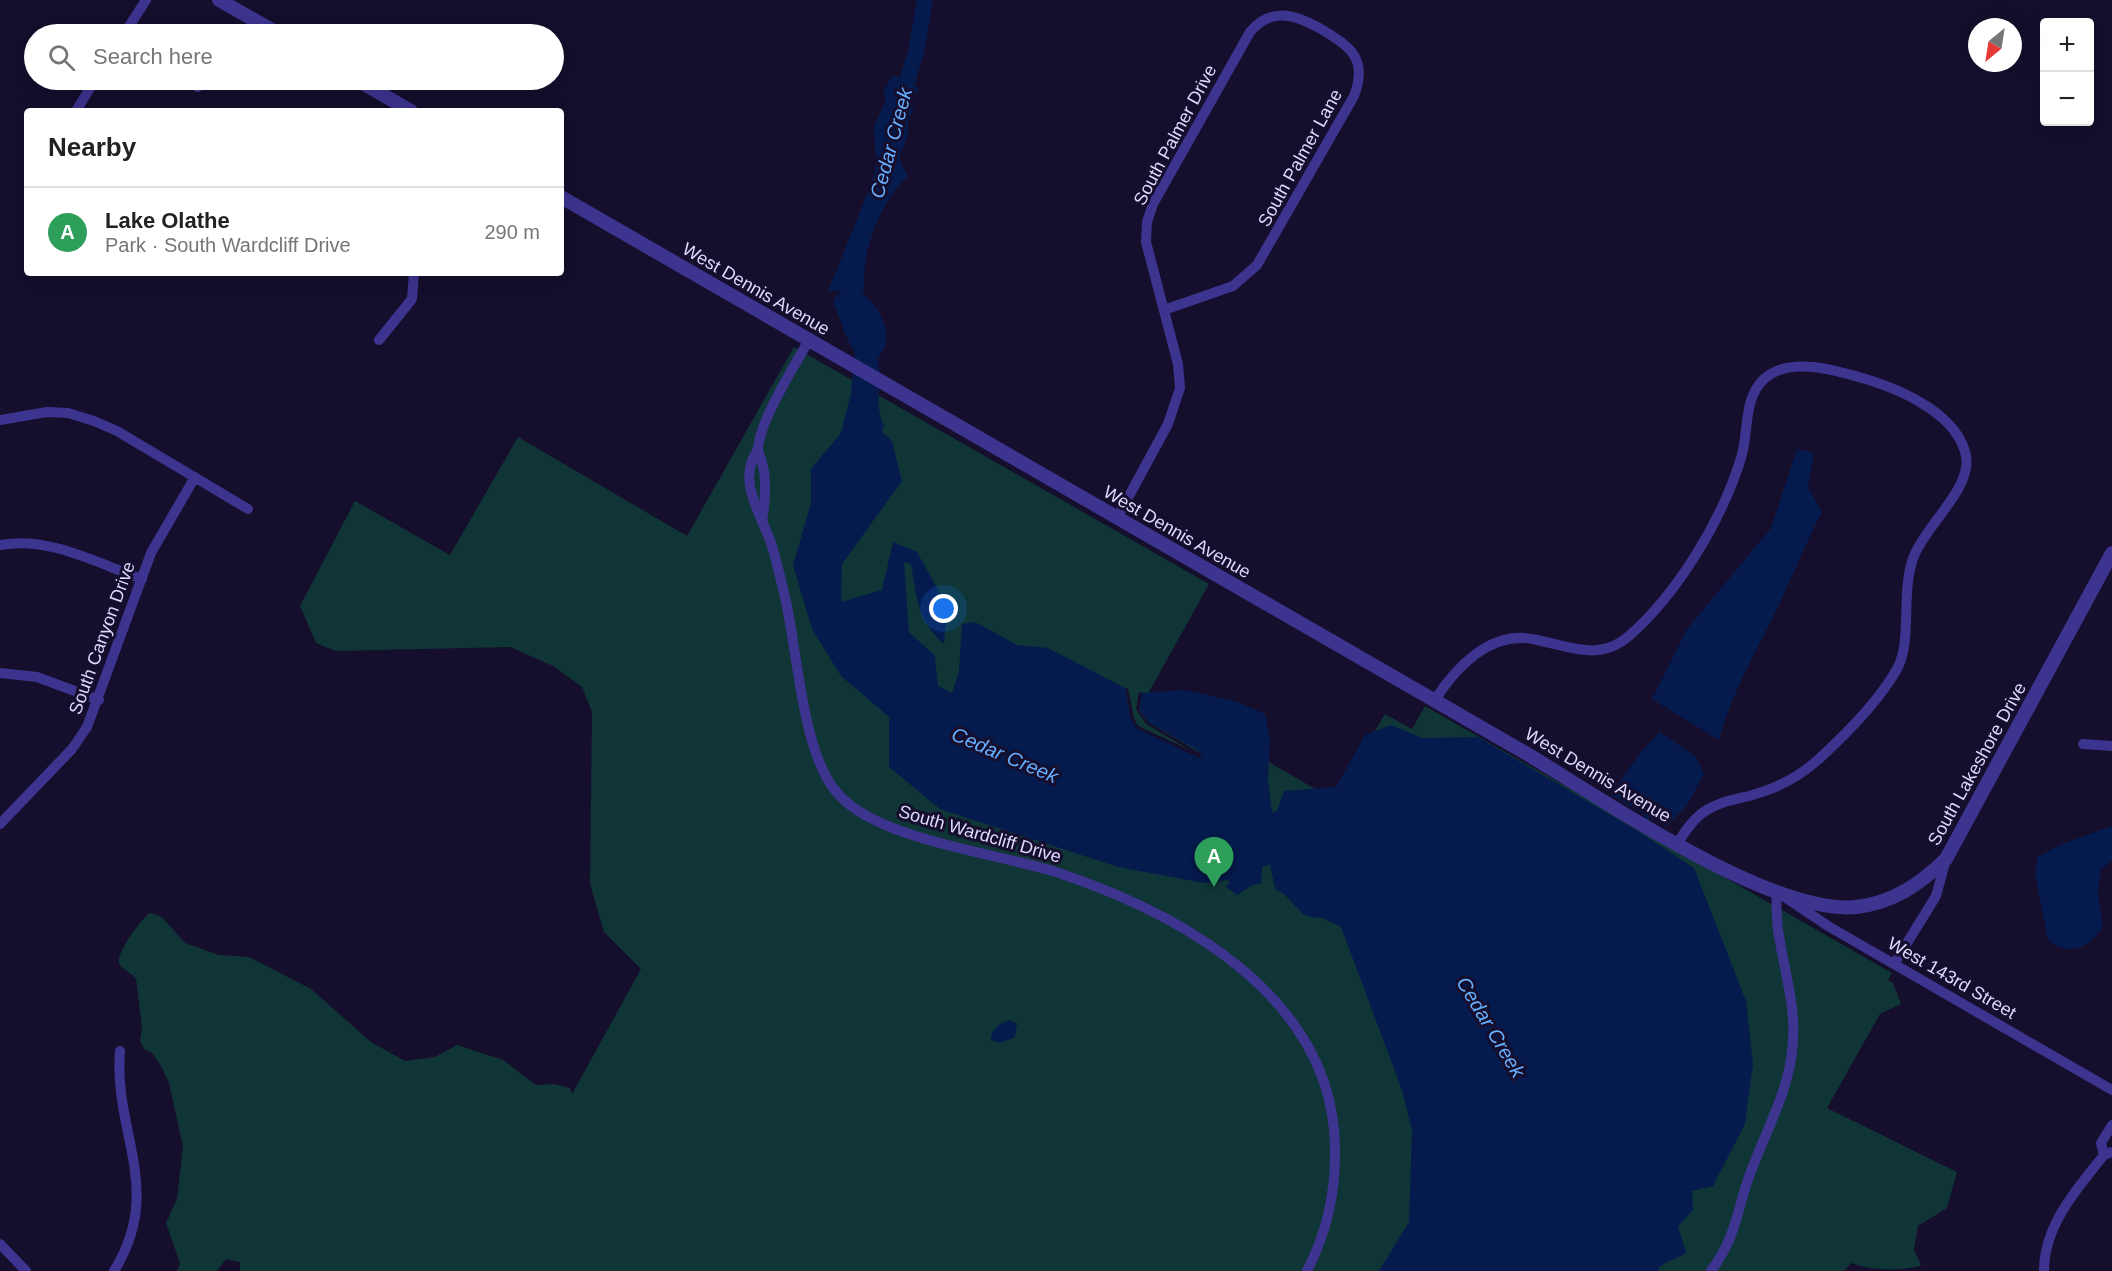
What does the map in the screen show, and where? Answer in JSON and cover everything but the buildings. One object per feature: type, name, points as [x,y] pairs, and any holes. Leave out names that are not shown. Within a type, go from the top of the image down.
[{"type":"street","points":[[130,24],[146,0]]},
{"type":"street","points":[[219,0],[261,24]]},
{"type":"street","name":"South Palmer Lane","points":[[1164,310],[1233,286],[1257,266],[1359,81],[1357,61],[1353,52],[1343,42],[1299,17],[1279,14],[1266,18],[1256,25],[1245,41]]},
{"type":"street","name":"South Palmer Drive","points":[[1117,518],[1178,401],[1180,379],[1178,364],[1146,242],[1147,222],[1153,204],[1245,41]]},
{"type":"street","points":[[78,108],[88,90]]},
{"type":"street","points":[[374,90],[406,108]]},
{"type":"street","name":"West Dennis Avenue","points":[[564,199],[1435,700],[1677,844],[1778,892]]},
{"type":"street","points":[[379,340],[412,299],[414,276]]},
{"type":"street","name":"South Wardcliff Drive","points":[[809,340],[764,427],[757,451],[762,462],[765,504],[762,522],[771,543],[791,620],[812,737],[825,775],[843,800],[873,820],[893,828],[1057,872],[1140,906],[1231,960],[1268,992],[1296,1024],[1312,1052],[1324,1081],[1336,1143],[1331,1206],[1319,1245],[1307,1271]]},
{"type":"street","points":[[1435,700],[1468,660],[1501,642],[1531,639],[1585,652],[1611,647],[1630,635],[1668,593],[1714,524],[1742,457],[1752,399],[1762,381],[1770,374],[1785,369],[1825,369],[1880,384],[1911,398],[1931,410],[1954,431],[1966,453],[1967,464],[1963,483],[1924,536],[1911,564],[1907,586],[1903,648],[1896,669],[1875,698],[1811,766],[1793,779],[1771,789],[1710,808],[1689,826],[1677,844]]},
{"type":"street","points":[[0,420],[47,412],[68,413],[85,418],[117,431],[248,509]]},
{"type":"street","name":"South Canyon Drive","points":[[0,824],[72,749],[87,727],[163,529],[195,477]]},
{"type":"street","points":[[0,545],[34,544],[62,550],[142,579]]},
{"type":"street","name":"South Lakeshore Drive","points":[[1778,892],[1823,905],[1854,907],[1872,904],[1910,890],[1946,859],[2112,553]]},
{"type":"street","points":[[0,673],[37,677],[99,700]]},
{"type":"street","points":[[2083,744],[2112,746]]},
{"type":"street","points":[[1894,964],[1936,896],[1946,859]]},
{"type":"street","points":[[1711,1271],[1729,1246],[1750,1176],[1789,1078],[1793,1017],[1776,920],[1778,892]]},
{"type":"street","name":"West 143rd Street","points":[[1778,892],[1828,926],[2112,1090]]},
{"type":"street","points":[[114,1271],[134,1225],[138,1192],[137,1169],[120,1091],[120,1051]]},
{"type":"street","points":[[2044,1271],[2046,1246],[2055,1223],[2108,1153],[2101,1143],[2112,1125]]},
{"type":"street","points":[[0,1244],[26,1271]]},
{"type":"green space","points":[[794,347],[1209,584],[1149,692],[1334,800],[1385,714],[1412,729],[1425,706],[1892,973],[1888,980],[1893,983],[1901,1004],[1880,1014],[1827,1108],[1957,1172],[1947,1208],[1918,1226],[1914,1249],[1921,1266],[1886,1269],[1869,1268],[1851,1263],[1844,1271],[240,1271],[240,1262],[226,1259],[217,1271],[177,1271],[180,1263],[166,1223],[177,1199],[183,1147],[169,1083],[161,1066],[152,1053],[144,1049],[140,1040],[142,1027],[136,979],[119,963],[121,952],[130,936],[150,913],[162,917],[185,943],[219,955],[249,957],[311,989],[371,1042],[405,1061],[435,1057],[457,1045],[503,1060],[536,1085],[554,1084],[570,1088],[572,1094],[641,969],[604,932],[590,884],[592,712],[582,687],[553,666],[510,647],[335,651],[316,643],[300,606],[355,501],[450,555],[518,437],[687,536]]},
{"type":"water","points":[[893,75],[919,88],[912,100],[908,135],[900,156],[901,164],[908,176],[888,200],[880,214],[869,244],[864,292],[860,293],[876,307],[885,328],[886,344],[878,360],[879,409],[884,426],[882,432],[892,441],[902,481],[842,564],[841,602],[882,590],[893,542],[917,552],[947,606],[944,644],[923,617],[911,564],[904,562],[909,632],[935,656],[938,686],[952,693],[959,671],[962,624],[975,622],[1017,645],[1048,648],[1125,688],[1131,719],[1136,728],[1199,757],[1199,751],[1148,722],[1139,709],[1142,693],[1184,690],[1235,701],[1265,714],[1270,739],[1268,779],[1272,813],[1277,811],[1284,791],[1336,787],[1365,735],[1391,725],[1422,738],[1478,737],[1636,830],[1694,868],[1746,1001],[1753,1064],[1745,1124],[1713,1186],[1692,1191],[1693,1210],[1678,1226],[1686,1253],[1660,1266],[1658,1271],[1379,1271],[1409,1222],[1412,1131],[1402,1090],[1341,927],[1320,917],[1313,918],[1303,914],[1284,894],[1275,889],[1270,864],[1262,867],[1261,883],[1252,885],[1237,895],[1226,887],[1230,882],[1227,880],[1204,883],[1118,867],[940,809],[889,767],[889,717],[841,676],[812,629],[793,565],[811,503],[811,469],[841,433],[851,393],[855,352],[833,304],[842,291],[828,291],[872,182],[876,165],[874,126],[885,103],[884,90]]},
{"type":"water","points":[[1797,449],[1814,453],[1808,487],[1822,512],[1736,692],[1719,740],[1652,699],[1687,629],[1771,528]]},
{"type":"water","points":[[1660,732],[1696,757],[1704,774],[1686,807],[1666,826],[1651,818],[1646,819],[1642,813],[1611,795],[1640,753]]},
{"type":"water","points":[[2112,826],[2112,861],[2101,869],[2098,893],[2103,927],[2092,940],[2078,948],[2071,949],[2056,945],[2048,940],[2035,874],[2037,857],[2062,844]]},
{"type":"water","points":[[1010,1020],[1017,1024],[1015,1037],[1000,1043],[991,1040],[997,1027]]},
{"type":"pier","points":[[1125,688],[1128,689],[1138,726],[1190,750],[1146,724],[1136,709],[1139,692],[1142,693],[1139,710],[1148,722],[1203,755],[1199,758],[1136,728],[1131,720]]},
{"type":"waterway","name":"Cedar Creek","points":[[900,104],[916,52],[925,0]]},
{"type":"place","name":"Lake Olathe","points":[[1214,887]]}]
